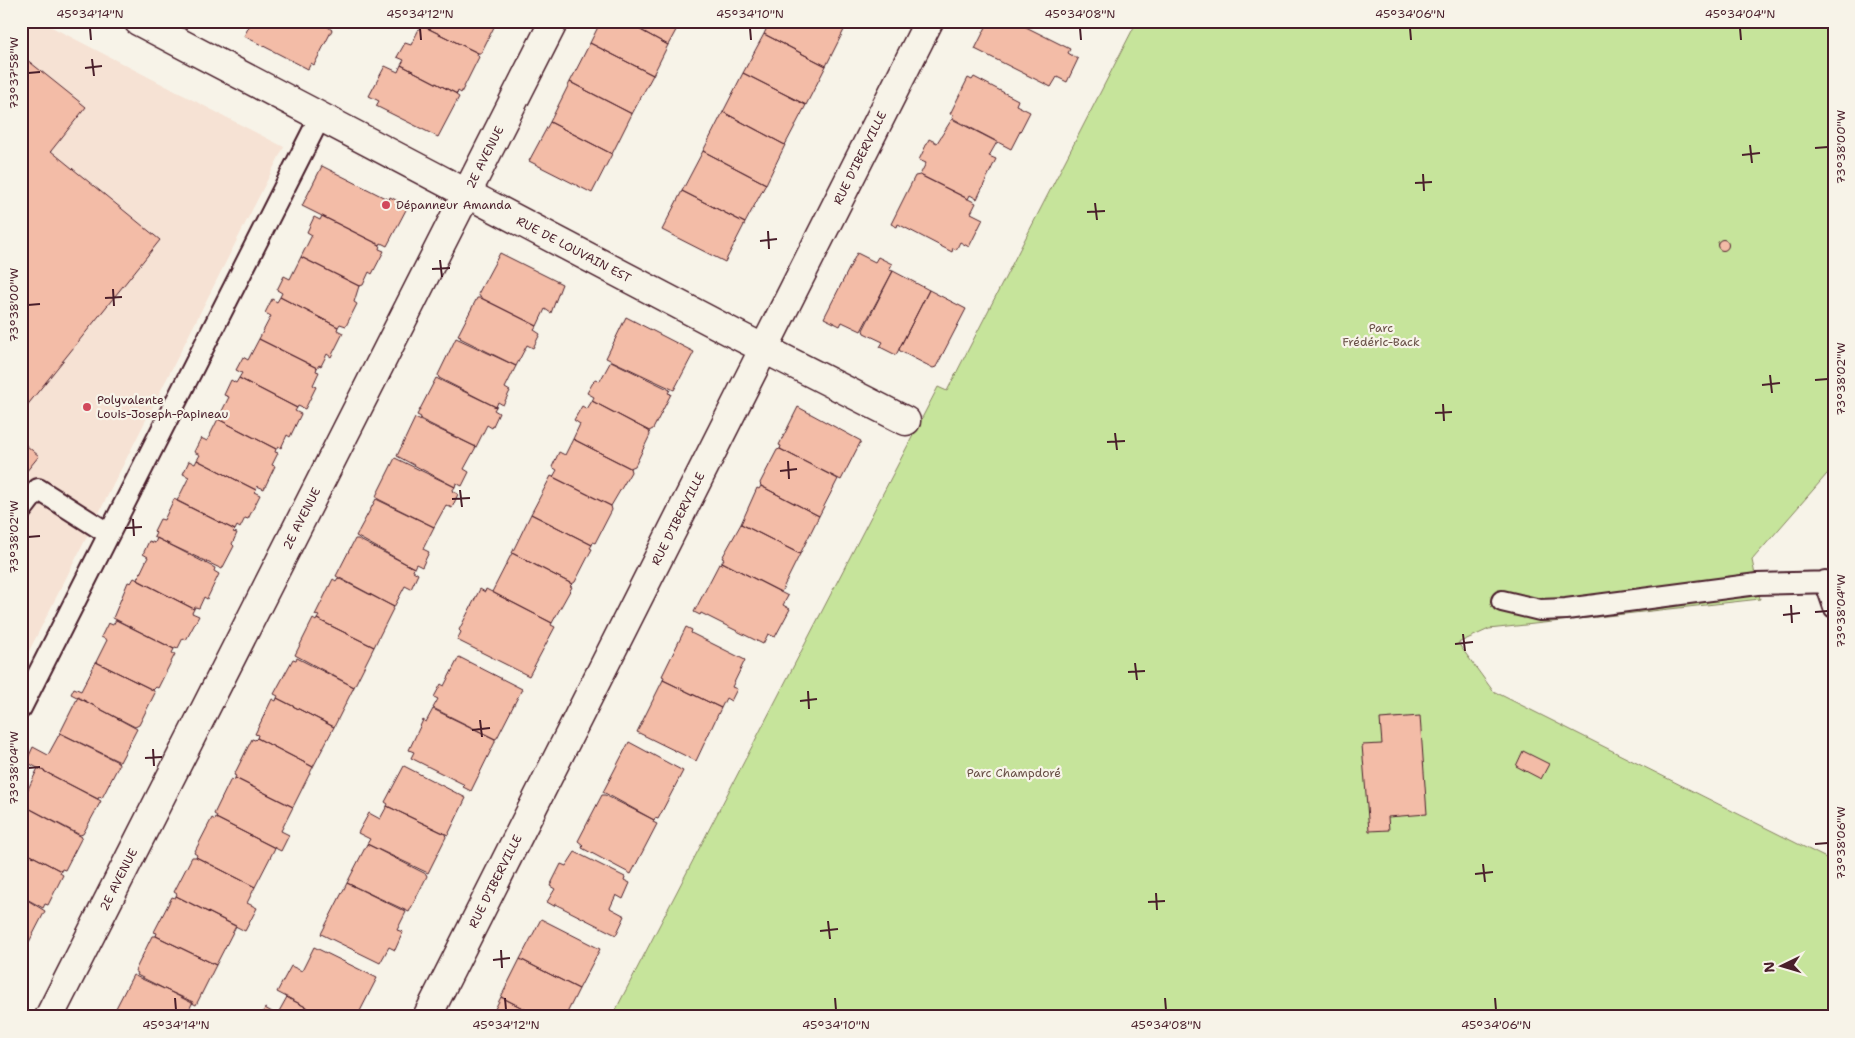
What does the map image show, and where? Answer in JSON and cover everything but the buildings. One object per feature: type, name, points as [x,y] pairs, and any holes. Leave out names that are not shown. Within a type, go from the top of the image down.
[{"type":"street","name":"RUE DE LOUVAIN EST","points":[[138,21],[185,32],[320,117],[906,421]]},
{"type":"street","name":"2E AVENUE","points":[[49,1017],[554,21]]},
{"type":"street","name":"RUE D'IBERVILLE","points":[[427,1017],[930,21]]},
{"type":"lane","points":[[21,708],[320,117]]},
{"type":"lane","points":[[21,510],[38,489],[109,534]]},
{"type":"lane","points":[[1502,601],[1540,610],[1566,609],[1757,584],[1829,582],[1834,607]]},
{"type":"shaded area","name":"Polyvalente Louis-Joseph-Papineau","points":[[21,21],[40,21],[284,147],[21,667]]},
{"type":"green space","points":[[1137,21],[1834,21],[1834,466],[1752,560],[1760,599],[1489,629],[1458,643],[1493,691],[1834,862],[1834,1017],[612,1017],[938,387],[947,391]]},
{"type":"place","name":"Dépanneur Amanda","points":[[386,205]]},
{"type":"place","name":"Polyvalente Louis-Joseph-Papineau","points":[[87,407]]},
{"type":"park label","name":"Parc Frédéric-Back","points":[[1381,335]]},
{"type":"park label","name":"Parc Champdoré","points":[[1014,773]]}]
